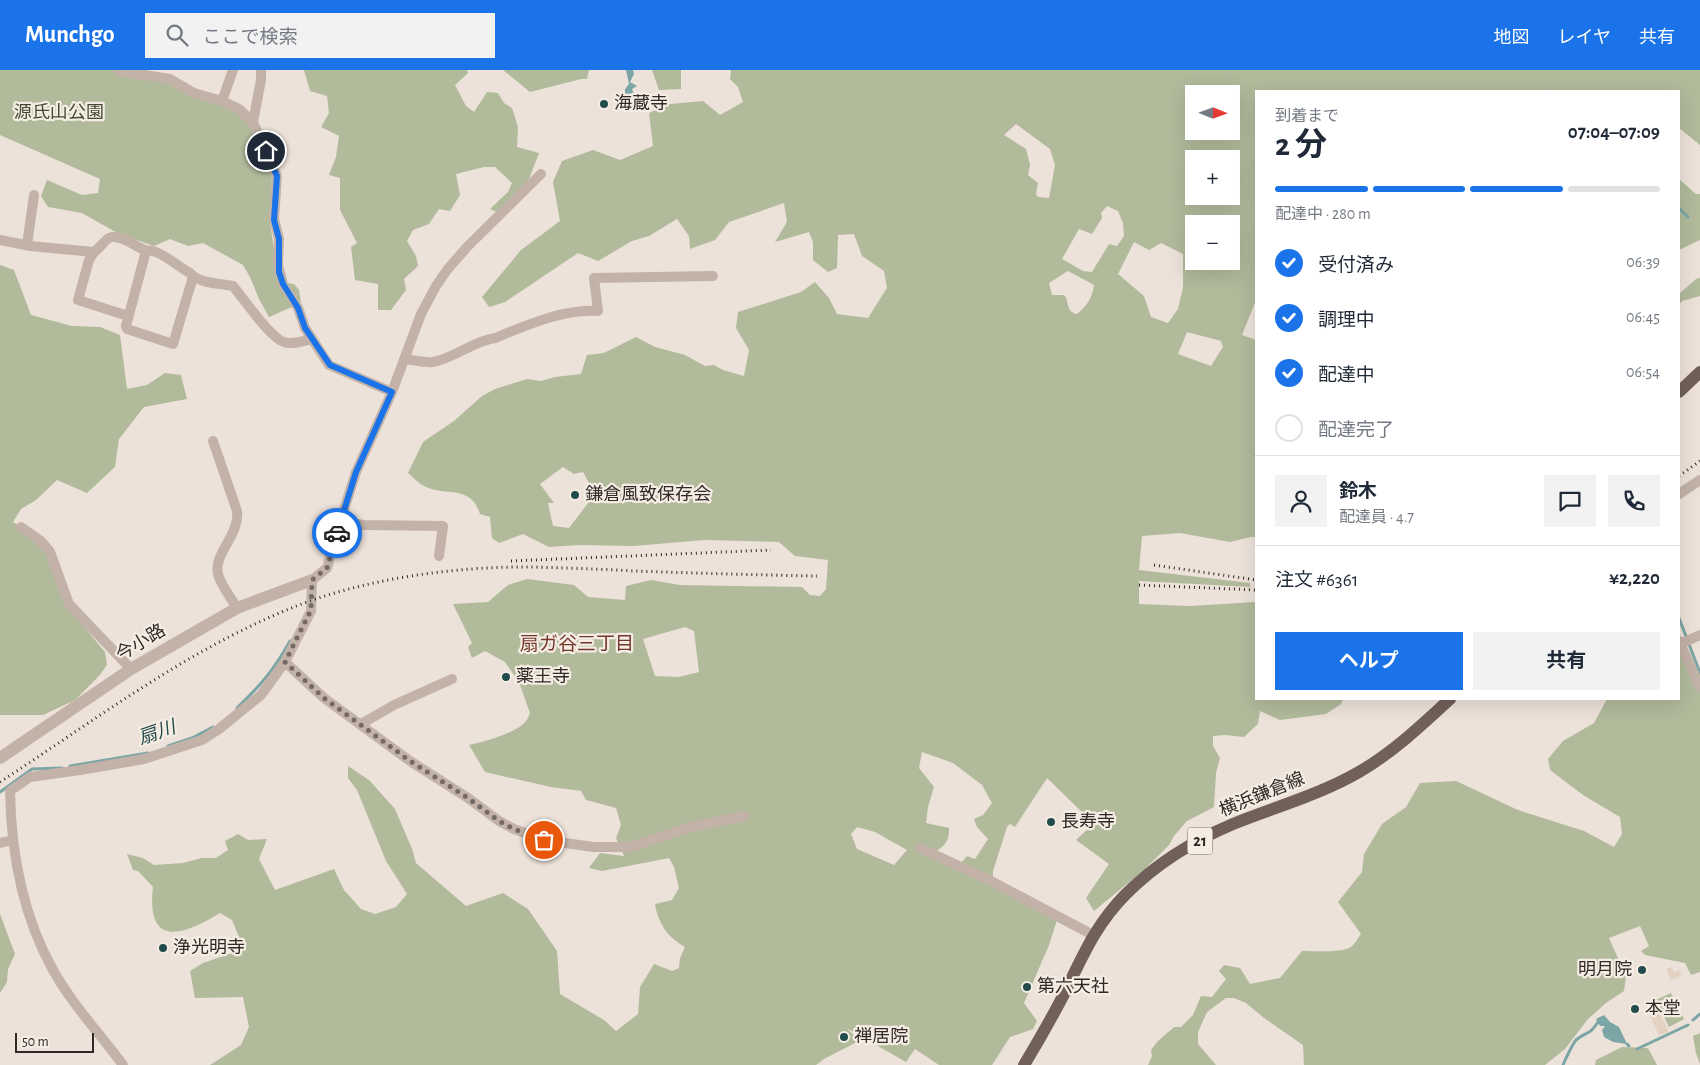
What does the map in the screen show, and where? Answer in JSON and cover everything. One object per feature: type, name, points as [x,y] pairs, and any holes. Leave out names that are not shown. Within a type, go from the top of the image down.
[{"type":"main road","points":[[1680,391],[1700,372]]},
{"type":"main road","name":"横浜鎌倉線","points":[[1024,1065],[1056,1008],[1093,935],[1101,922],[1127,893],[1161,864],[1186,848],[1232,825],[1307,797],[1358,772],[1386,755],[1449,700]]},
{"type":"street","points":[[222,101],[233,70]]},
{"type":"street","points":[[253,122],[261,80],[261,70]]},
{"type":"street","points":[[119,71],[172,75],[194,93],[222,101],[239,109],[253,122],[277,176],[274,220],[279,239],[278,265],[281,281],[298,308],[305,328],[330,365],[392,392]]},
{"type":"street","points":[[123,1065],[53,971],[30,921],[23,897],[13,840],[10,791],[30,777],[144,759],[202,740],[219,729],[261,695],[285,662],[311,610],[312,580],[327,568],[356,472],[392,392],[421,314],[436,286],[467,247],[541,174]]},
{"type":"street","points":[[27,245],[34,195]]},
{"type":"street","points":[[128,316],[78,300],[88,260],[94,252],[101,248],[107,238],[112,237],[134,243],[146,251],[154,250],[190,273],[193,277],[208,282],[233,286],[276,337],[285,343],[302,342],[312,338]]},
{"type":"street","points":[[0,240],[27,245],[94,252]]},
{"type":"street","points":[[146,251],[128,316],[127,329],[173,344],[193,277]]},
{"type":"street","points":[[405,359],[431,362],[450,356],[487,339],[495,338],[563,314],[588,310],[598,311],[594,278],[713,276]]},
{"type":"street","points":[[213,440],[238,521],[218,562],[217,573],[237,608]]},
{"type":"street","points":[[1680,493],[1700,480]]},
{"type":"street","points":[[340,522],[364,525],[443,526],[439,556]]},
{"type":"street","points":[[21,527],[40,541],[50,552],[69,604],[131,669]]},
{"type":"street","name":"今小路","points":[[0,758],[131,669],[237,608],[312,580]]},
{"type":"street","points":[[1687,640],[1700,687]]},
{"type":"street","points":[[285,662],[324,698],[410,761],[468,798],[499,821],[514,829],[544,840],[593,847],[630,847],[691,827],[745,816]]},
{"type":"street","points":[[361,724],[394,705],[452,679]]},
{"type":"street","points":[[0,843],[13,840]]},
{"type":"street","points":[[920,848],[989,880],[1093,935]]},
{"type":"green space","name":"源氏山公園","points":[[0,70],[129,70],[218,99],[256,123],[272,174],[270,222],[279,282],[294,284],[299,290],[301,303],[269,317],[243,265],[203,243],[188,246],[170,239],[154,246],[119,234],[82,213],[48,207],[41,196],[47,180],[82,195],[98,193],[100,179],[0,135]]},
{"type":"green space","points":[[304,70],[467,70],[468,73],[455,85],[466,106],[474,112],[487,92],[498,93],[504,103],[512,108],[518,127],[517,147],[539,153],[529,179],[497,212],[490,209],[508,192],[512,183],[495,167],[484,167],[456,174],[460,195],[450,211],[439,209],[429,224],[413,230],[407,241],[416,256],[418,266],[404,279],[406,290],[391,310],[378,310],[378,284],[355,280],[351,247],[357,243],[340,210],[340,178],[329,175],[336,157],[339,136],[321,127],[329,113],[327,96],[310,91]]},
{"type":"green space","points":[[503,70],[589,70],[587,79],[530,92]]},
{"type":"green space","points":[[652,70],[681,70],[681,89],[659,90]]},
{"type":"green space","points":[[731,70],[1700,70],[1700,145],[1680,129],[1680,90],[1255,90],[1255,302],[1242,335],[1255,340],[1255,537],[1230,542],[1180,533],[1142,536],[1139,570],[1250,583],[1250,587],[1139,581],[1139,604],[1190,606],[1255,602],[1255,700],[1343,700],[1341,704],[1326,714],[1280,720],[1260,711],[1258,724],[1244,737],[1213,736],[1213,746],[1220,758],[1216,773],[1214,807],[1187,821],[1169,845],[1145,869],[1094,911],[1086,898],[1109,864],[1076,840],[1089,828],[1085,815],[1047,778],[1015,827],[1010,824],[1007,827],[993,871],[993,884],[1057,920],[1049,945],[1024,1003],[1037,1021],[1033,1029],[1010,1037],[992,1065],[939,1065],[915,1049],[906,1062],[846,1028],[855,1036],[857,1042],[816,1065],[210,1065],[241,1045],[249,1027],[243,997],[195,998],[190,971],[203,963],[244,949],[232,920],[220,913],[181,931],[170,932],[161,928],[155,920],[152,907],[153,887],[138,871],[133,870],[127,854],[143,858],[154,865],[183,863],[202,858],[216,858],[228,850],[225,841],[238,834],[248,840],[267,839],[259,859],[275,890],[334,869],[344,890],[361,909],[375,914],[396,907],[407,894],[386,861],[357,790],[348,778],[348,766],[369,780],[395,809],[416,863],[466,906],[503,893],[528,909],[557,951],[560,994],[604,1020],[616,1031],[638,1014],[640,987],[654,964],[672,971],[679,968],[680,958],[685,947],[673,939],[664,929],[658,917],[655,904],[672,900],[679,888],[674,867],[669,858],[602,871],[589,868],[600,853],[624,856],[616,838],[621,825],[616,808],[586,800],[581,791],[551,787],[485,772],[469,745],[483,742],[516,729],[527,720],[530,713],[519,682],[505,662],[485,651],[472,658],[468,647],[472,643],[453,604],[488,602],[508,585],[527,579],[574,585],[588,597],[625,600],[626,586],[651,580],[680,585],[802,587],[810,595],[820,596],[826,589],[828,560],[795,556],[779,542],[704,540],[634,546],[579,545],[549,547],[523,534],[499,543],[492,538],[490,517],[480,514],[476,505],[470,499],[464,495],[424,486],[408,473],[423,442],[454,421],[482,396],[495,389],[527,379],[541,381],[555,377],[581,374],[587,355],[604,353],[636,337],[655,347],[685,355],[705,366],[714,365],[723,370],[744,376],[749,350],[736,328],[738,312],[801,292],[815,282],[829,298],[837,314],[868,318],[887,288],[884,271],[862,256],[854,234],[838,235],[837,268],[828,272],[813,260],[813,242],[809,232],[775,242],[787,222],[784,203],[729,222],[715,240],[690,249],[689,236],[677,219],[649,236],[632,241],[598,261],[578,253],[505,302],[489,307],[482,297],[521,250],[560,221],[553,182],[562,161],[593,150],[620,160],[653,146],[649,113],[670,104],[703,101],[720,115],[743,102],[738,87],[730,79]],"holes":[[[1016,124],[1050,149],[1055,165],[1049,198],[1038,197],[1036,194],[1038,183],[1028,175],[1030,165],[1026,149],[1004,135]],[[1107,206],[1118,211],[1123,223],[1124,236],[1117,246],[1109,244],[1092,272],[1083,271],[1062,259],[1079,229],[1092,234],[1102,218],[1101,213]],[[1134,242],[1149,250],[1161,243],[1183,254],[1183,287],[1178,309],[1168,323],[1151,317],[1144,296],[1118,274]],[[1068,271],[1094,285],[1089,301],[1077,314],[1070,310],[1066,297],[1063,295],[1052,295],[1049,283]],[[1187,332],[1221,341],[1223,347],[1211,366],[1178,354]],[[563,467],[574,474],[583,472],[595,494],[569,528],[553,526],[548,503],[554,503],[540,484]],[[685,627],[694,631],[699,672],[679,677],[655,676],[643,639]],[[922,752],[953,763],[982,785],[992,803],[983,815],[974,819],[977,827],[988,839],[975,859],[967,856],[956,869],[930,855],[947,841],[949,828],[926,823],[928,807],[934,787],[919,768]],[[857,827],[875,832],[907,850],[894,865],[857,849],[851,834]]]},
{"type":"green space","points":[[1680,180],[1696,194],[1700,194],[1700,240],[1680,250]]},
{"type":"green space","points":[[0,265],[14,270],[31,315],[72,326],[100,327],[120,335],[127,389],[147,385],[165,373],[181,375],[187,399],[144,407],[119,439],[115,467],[87,493],[57,480],[36,500],[21,509],[13,522],[45,540],[81,623],[105,652],[107,665],[99,676],[75,700],[43,715],[0,715]]},
{"type":"green space","points":[[1700,278],[1700,296],[1682,301],[1680,304],[1680,293],[1696,279]]},
{"type":"green space","points":[[1680,653],[1700,691],[1700,972],[1691,975],[1685,963],[1645,955],[1641,951],[1649,946],[1640,926],[1609,938],[1626,976],[1624,991],[1606,1003],[1588,1019],[1565,1049],[1545,1065],[1304,1065],[1303,1045],[1246,1003],[1234,998],[1226,998],[1207,1012],[1198,1032],[1198,1044],[1216,1065],[1148,1065],[1152,1056],[1151,1050],[1157,1042],[1174,1027],[1181,1027],[1193,1015],[1201,996],[1212,997],[1226,979],[1219,971],[1224,965],[1240,968],[1250,984],[1280,978],[1302,951],[1335,951],[1352,946],[1361,934],[1338,902],[1362,872],[1364,854],[1382,824],[1406,807],[1420,783],[1456,781],[1518,810],[1584,831],[1614,847],[1622,834],[1620,817],[1583,795],[1550,770],[1548,759],[1563,741],[1594,723],[1606,700],[1680,700]]},
{"type":"green space","points":[[0,914],[15,954],[8,969],[7,982],[0,993]]},
{"type":"green space","points":[[1671,993],[1684,1019],[1669,1027],[1656,1000]]},
{"type":"green space","points":[[1700,1033],[1700,1064],[1693,1036]]},
{"type":"green space","points":[[1622,1047],[1648,1048],[1657,1065],[1595,1065],[1596,1060]]},
{"type":"shaded area","points":[[1672,967],[1674,972],[1679,970],[1682,975],[1671,980],[1666,969]]},
{"type":"shaded area","points":[[1654,1001],[1669,1032],[1659,1035],[1646,1008]]},
{"type":"water","points":[[626,70],[633,70],[634,74],[630,82],[637,86],[632,89],[637,95],[634,96],[633,102],[625,99],[625,89],[629,84]]},
{"type":"water","points":[[1604,1015],[1610,1022],[1619,1027],[1627,1044],[1613,1042],[1604,1037],[1602,1030],[1605,1026],[1600,1026],[1596,1019]]},
{"type":"waterway","points":[[1680,209],[1688,217]]},
{"type":"waterway","points":[[1680,621],[1700,673]]},
{"type":"waterway","name":"扇川","points":[[237,708],[266,677],[290,641]]},
{"type":"waterway","name":"扇川","points":[[168,746],[192,738],[213,727]]},
{"type":"waterway","name":"扇川","points":[[70,766],[148,753]]},
{"type":"waterway","name":"扇川","points":[[0,792],[32,769],[62,768]]},
{"type":"waterway","points":[[1693,1020],[1700,1014]]},
{"type":"waterway","points":[[1563,1065],[1576,1040],[1590,1031],[1598,1022]]},
{"type":"waterway","points":[[1637,1049],[1688,1025]]},
{"type":"railway","points":[[1680,475],[1700,461]]},
{"type":"railway","points":[[511,561],[771,550]]},
{"type":"railway","points":[[1154,565],[1255,580]]},
{"type":"railway","points":[[0,782],[140,689],[250,626],[317,599],[377,582],[441,572],[503,567],[817,576]]},
{"type":"railway","points":[[1139,585],[1255,590]]},
{"type":"way so far","points":[[337,533],[327,568],[312,580],[311,610],[285,662],[324,698],[410,761],[468,798],[499,821],[514,829],[544,840]]},
{"type":"place","name":"海蔵寺","points":[[604,104]]},
{"type":"place","name":"鎌倉風致保存会","points":[[575,495]]},
{"type":"place","name":"薬王寺","points":[[506,677]]},
{"type":"place","name":"長寿寺","points":[[1051,822]]},
{"type":"place","name":"浄光明寺","points":[[163,948]]},
{"type":"place","name":"明月院","points":[[1642,970]]},
{"type":"place","name":"第六天社","points":[[1027,987]]},
{"type":"place","name":"本堂","points":[[1635,1009]]},
{"type":"place","name":"禅居院","points":[[844,1037]]},
{"type":"district","name":"扇ガ谷三丁目","points":[[577,644]]},
{"type":"route","points":[[266,151],[277,176],[274,220],[279,239],[279,272],[281,281],[298,308],[305,328],[330,365],[392,392],[356,472],[337,533]]}]
